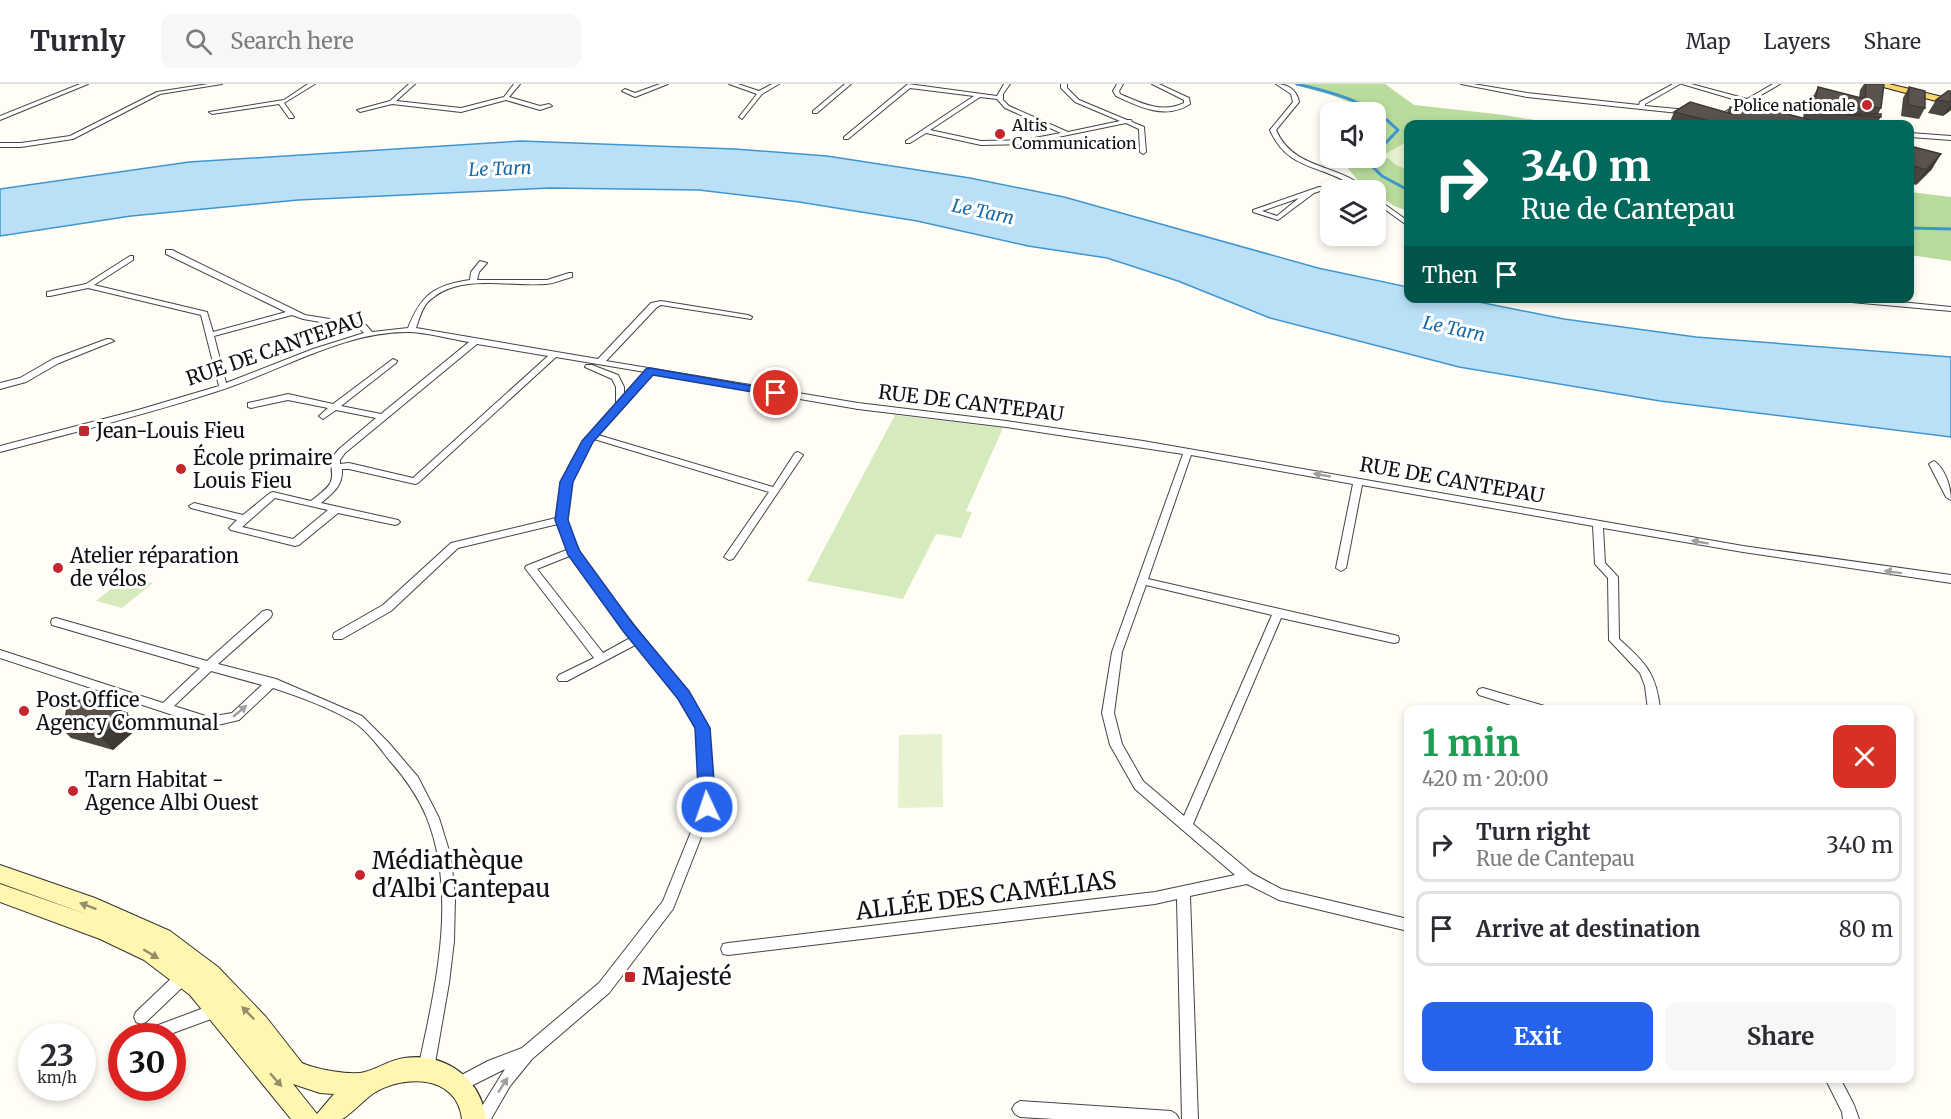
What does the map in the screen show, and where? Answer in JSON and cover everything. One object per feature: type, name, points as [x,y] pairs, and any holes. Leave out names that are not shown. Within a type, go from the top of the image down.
[{"type":"main road","points":[[1876,84],[1951,100]]},
{"type":"main road","points":[[1888,84],[1951,100]]},
{"type":"main road","points":[[0,874],[88,905],[162,938],[210,974],[258,1025],[294,1071],[320,1081],[365,1085]]},
{"type":"main road","points":[[0,893],[107,932],[152,953],[198,987],[307,1119]]},
{"type":"main road","points":[[327,1119],[346,1098],[365,1085],[385,1075],[406,1070],[426,1069],[438,1072],[459,1084],[468,1097],[474,1119]]},
{"type":"street","points":[[0,118],[85,84]]},
{"type":"street","points":[[167,92],[172,84]]},
{"type":"street","points":[[0,145],[21,145],[71,138],[153,96],[219,84]]},
{"type":"street","points":[[212,112],[280,102],[312,84]]},
{"type":"street","points":[[360,110],[392,102],[412,84]]},
{"type":"street","points":[[506,98],[517,84]]},
{"type":"street","points":[[625,92],[635,95],[665,84]]},
{"type":"street","points":[[732,84],[760,93]]},
{"type":"street","points":[[742,117],[760,93],[776,84]]},
{"type":"street","points":[[815,112],[848,84]]},
{"type":"street","points":[[1000,98],[1007,84]]},
{"type":"street","points":[[1064,84],[1064,88],[1077,101],[1142,128],[1143,152]]},
{"type":"street","points":[[1120,84],[1116,90],[1119,95],[1142,106],[1164,110],[1180,108],[1187,104],[1187,99],[1155,84]]},
{"type":"street","points":[[1279,84],[1290,90],[1296,97],[1296,102],[1275,124],[1273,130],[1276,142],[1283,150],[1317,167],[1351,180]]},
{"type":"street","points":[[1464,84],[1527,94],[1692,113]]},
{"type":"street","points":[[1642,107],[1642,103],[1677,84]]},
{"type":"street","points":[[1685,84],[1747,101]]},
{"type":"street","points":[[1730,117],[1722,116],[1777,84]]},
{"type":"street","points":[[846,138],[910,85],[1000,98],[1007,107],[1066,133]]},
{"type":"street","points":[[908,142],[978,96]]},
{"type":"street","points":[[392,102],[452,111],[506,98],[540,108],[549,106]]},
{"type":"street","points":[[280,102],[291,117]]},
{"type":"street","points":[[926,131],[981,142],[1024,142],[1129,122]]},
{"type":"street","points":[[1914,135],[1951,138]]},
{"type":"street","points":[[1311,192],[1278,218],[1255,211],[1311,192],[1320,190]]},
{"type":"street","points":[[1386,208],[1404,221]]},
{"type":"street","points":[[169,252],[303,318],[363,327],[369,334]]},
{"type":"street","points":[[50,294],[88,286],[130,258]]},
{"type":"street","points":[[473,282],[475,272],[483,263]]},
{"type":"street","points":[[411,330],[420,308],[435,294],[473,282],[550,282],[569,274]]},
{"type":"street","points":[[88,286],[204,314],[223,387]]},
{"type":"street","points":[[1884,303],[1951,309]]},
{"type":"street","points":[[599,363],[654,305],[670,304],[748,317]]},
{"type":"street","points":[[210,335],[293,312]]},
{"type":"street","name":"RUE DE CANTEPAU","points":[[0,449],[223,387],[343,341],[369,334],[411,330],[553,356],[858,406],[1006,424],[1188,452],[1598,525],[1874,570],[1951,579]]},
{"type":"street","points":[[0,386],[23,380],[56,361],[110,341]]},
{"type":"street","points":[[313,504],[338,484],[340,475],[335,460],[342,451],[475,341]]},
{"type":"street","points":[[337,467],[349,466],[415,481],[482,416],[553,356],[615,377],[620,387],[620,405]]},
{"type":"street","points":[[323,416],[393,361]]},
{"type":"street","points":[[482,1119],[505,1081],[527,1054],[604,988],[668,905],[707,807],[703,728],[683,695],[573,551],[561,520],[567,482],[576,460],[592,436],[650,372]]},
{"type":"street","points":[[251,405],[288,397],[383,417]]},
{"type":"street","points":[[592,436],[776,491]]},
{"type":"street","points":[[1188,452],[1117,652],[1108,713],[1116,745],[1139,785],[1248,878],[1279,894],[1404,924]]},
{"type":"street","points":[[729,558],[798,455]]},
{"type":"street","points":[[1934,464],[1951,497]]},
{"type":"street","points":[[1341,568],[1358,481]]},
{"type":"street","points":[[337,508],[295,543],[234,528],[273,495],[337,508],[395,522]]},
{"type":"street","points":[[194,506],[244,519]]},
{"type":"street","points":[[338,636],[387,609],[455,544],[561,520]]},
{"type":"street","points":[[1598,525],[1600,564],[1613,578],[1614,640],[1641,665],[1653,686],[1654,705]]},
{"type":"street","points":[[573,551],[530,568],[601,659]]},
{"type":"street","points":[[1143,581],[1394,639]]},
{"type":"street","points":[[1186,826],[1278,613]]},
{"type":"street","points":[[165,708],[267,614]]},
{"type":"street","points":[[56,622],[272,682],[358,720],[404,764],[432,809],[448,870],[450,924],[444,984],[426,1069]]},
{"type":"street","points":[[563,678],[638,639]]},
{"type":"street","points":[[0,654],[209,722],[235,717],[272,682]]},
{"type":"street","points":[[1483,692],[1527,705]]},
{"type":"street","name":"ALLÉE DES CAMÉLIAS","points":[[728,949],[1155,898],[1248,878]]},
{"type":"street","points":[[1183,892],[1190,1119]]},
{"type":"street","points":[[141,1017],[183,976]]},
{"type":"street","points":[[182,1023],[217,1010]]},
{"type":"street","points":[[459,1084],[493,1066],[527,1054]]},
{"type":"street","points":[[1835,1083],[1849,1110],[1851,1119]]},
{"type":"street","points":[[1020,1109],[1171,1119]]},
{"type":"green space","points":[[1292,84],[1385,84],[1414,105],[1534,120],[1404,120],[1404,210],[1386,200],[1386,180],[1357,180],[1348,168],[1386,168],[1386,102],[1349,102]]},
{"type":"green space","points":[[1404,143],[1404,168],[1386,159],[1386,153]]},
{"type":"green space","points":[[1914,192],[1951,197],[1951,261],[1914,256]]},
{"type":"green space","points":[[895,415],[1003,428],[966,511],[972,512],[961,538],[936,534],[903,599],[807,581]]},
{"type":"green space","points":[[127,576],[153,583],[122,608],[96,601]]},
{"type":"green space","points":[[942,734],[943,807],[898,808],[899,735]]},
{"type":"water","name":"Le Tarn","points":[[521,141],[735,149],[827,156],[970,178],[1064,197],[1318,268],[1404,286],[1404,303],[1484,303],[1564,319],[1696,337],[1951,357],[1951,437],[1660,401],[1459,367],[1270,318],[1178,281],[1107,258],[1028,246],[917,221],[799,202],[699,190],[550,188],[298,200],[131,216],[0,236],[0,189],[189,162]]},
{"type":"building","points":[[1866,84],[1884,84],[1881,108],[1848,105],[1842,111],[1844,114],[1881,114],[1881,117],[1809,112],[1811,96],[1816,97],[1818,87],[1865,99]]},
{"type":"building","points":[[1909,87],[1925,91],[1925,108],[1908,105]]},
{"type":"building","points":[[1951,91],[1951,102],[1936,100]]},
{"type":"building","points":[[1690,102],[1732,114],[1730,107],[1783,113],[1810,120],[1705,120],[1674,112]]},
{"type":"building","points":[[1914,147],[1941,154],[1926,170],[1914,166]]},
{"type":"building","points":[[83,698],[127,713],[101,737],[58,725],[65,719],[67,709]]},
{"type":"waterway","points":[[1297,84],[1355,102]]},
{"type":"waterway","points":[[1386,119],[1398,130],[1386,143]]},
{"type":"waterway","points":[[1374,168],[1382,176],[1404,188]]},
{"type":"waterway","points":[[1914,228],[1951,229]]},
{"type":"place","name":"Police nationale","points":[[1867,105]]},
{"type":"place","name":"Altis Communication","points":[[1000,134]]},
{"type":"place","name":"Jean-Louis Fieu","points":[[84,431]]},
{"type":"place","name":"École primaire Louis Fieu","points":[[181,469]]},
{"type":"place","name":"Atelier réparation de vélos","points":[[58,568]]},
{"type":"place","name":"Post Office Agency Communal","points":[[24,711]]},
{"type":"place","name":"Tarn Habitat - Agence Albi Ouest","points":[[73,791]]},
{"type":"place","name":"Médiathèque d'Albi Cantepau","points":[[360,875]]},
{"type":"place","name":"Majesté","points":[[630,977]]},
{"type":"route","points":[[707,807],[703,728],[683,695],[628,627],[573,551],[561,520],[567,482],[576,460],[588,441],[650,372],[776,393]]}]
